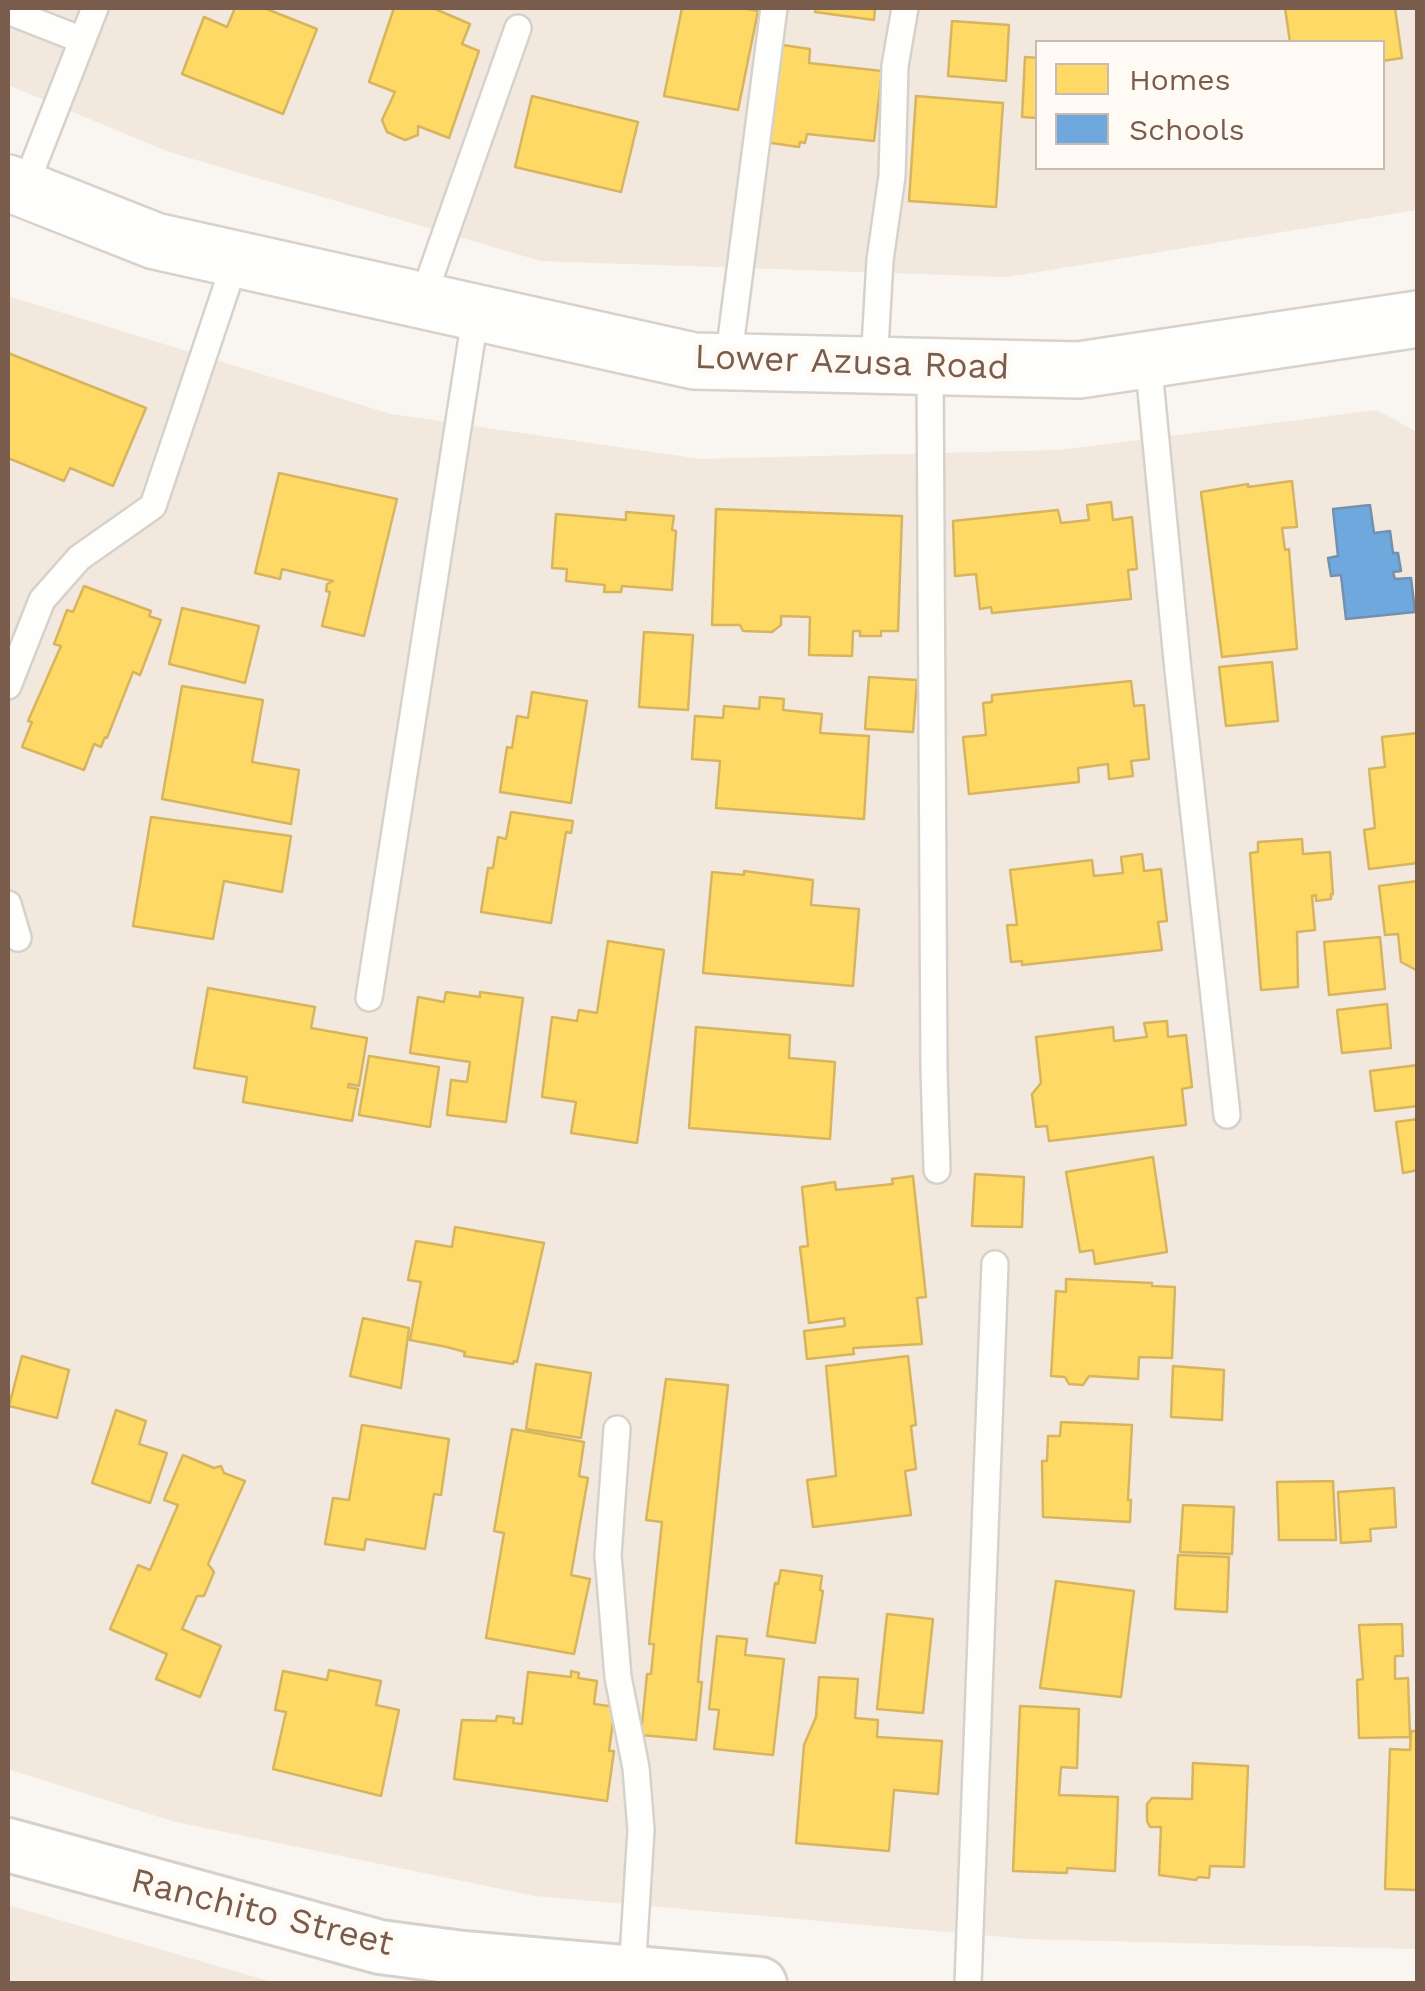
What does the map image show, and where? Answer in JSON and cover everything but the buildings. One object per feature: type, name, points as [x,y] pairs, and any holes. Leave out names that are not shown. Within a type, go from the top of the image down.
[{"type":"main road","name":"Lower Azusa Road","points":[[16,186],[155,241],[694,361],[1079,370],[1418,319]]},
{"type":"street","name":"Ranchito Street","points":[[8,1845],[461,1971],[632,1973],[760,1984]]},
{"type":"lane","points":[[16,186],[94,8]]},
{"type":"lane","points":[[728,362],[774,8]]},
{"type":"lane","points":[[874,365],[880,260],[892,176],[896,66],[905,8]]},
{"type":"lane","points":[[8,10],[82,40]]},
{"type":"lane","points":[[422,300],[518,28]]},
{"type":"lane","points":[[8,686],[42,600],[78,558],[153,506],[236,260]]},
{"type":"lane","points":[[368,998],[476,312]]},
{"type":"lane","points":[[1148,359],[1227,1114]]},
{"type":"lane","points":[[930,366],[937,1170]]},
{"type":"lane","points":[[8,904],[18,938]]},
{"type":"lane","points":[[968,1984],[995,1264]]},
{"type":"lane","points":[[617,1430],[608,1555],[618,1676],[636,1768],[641,1830],[632,1973]]},
{"type":"shaded area","points":[[8,8],[1417,8],[1417,210],[1007,277],[541,261],[169,152],[8,85]]},
{"type":"shaded area","points":[[8,296],[391,414],[701,459],[1059,450],[1377,410],[1417,432],[1417,1949],[1027,1939],[535,1896],[172,1821],[8,1769]]},
{"type":"shaded area","points":[[8,1905],[272,1982],[284,1983],[8,1983]]}]
